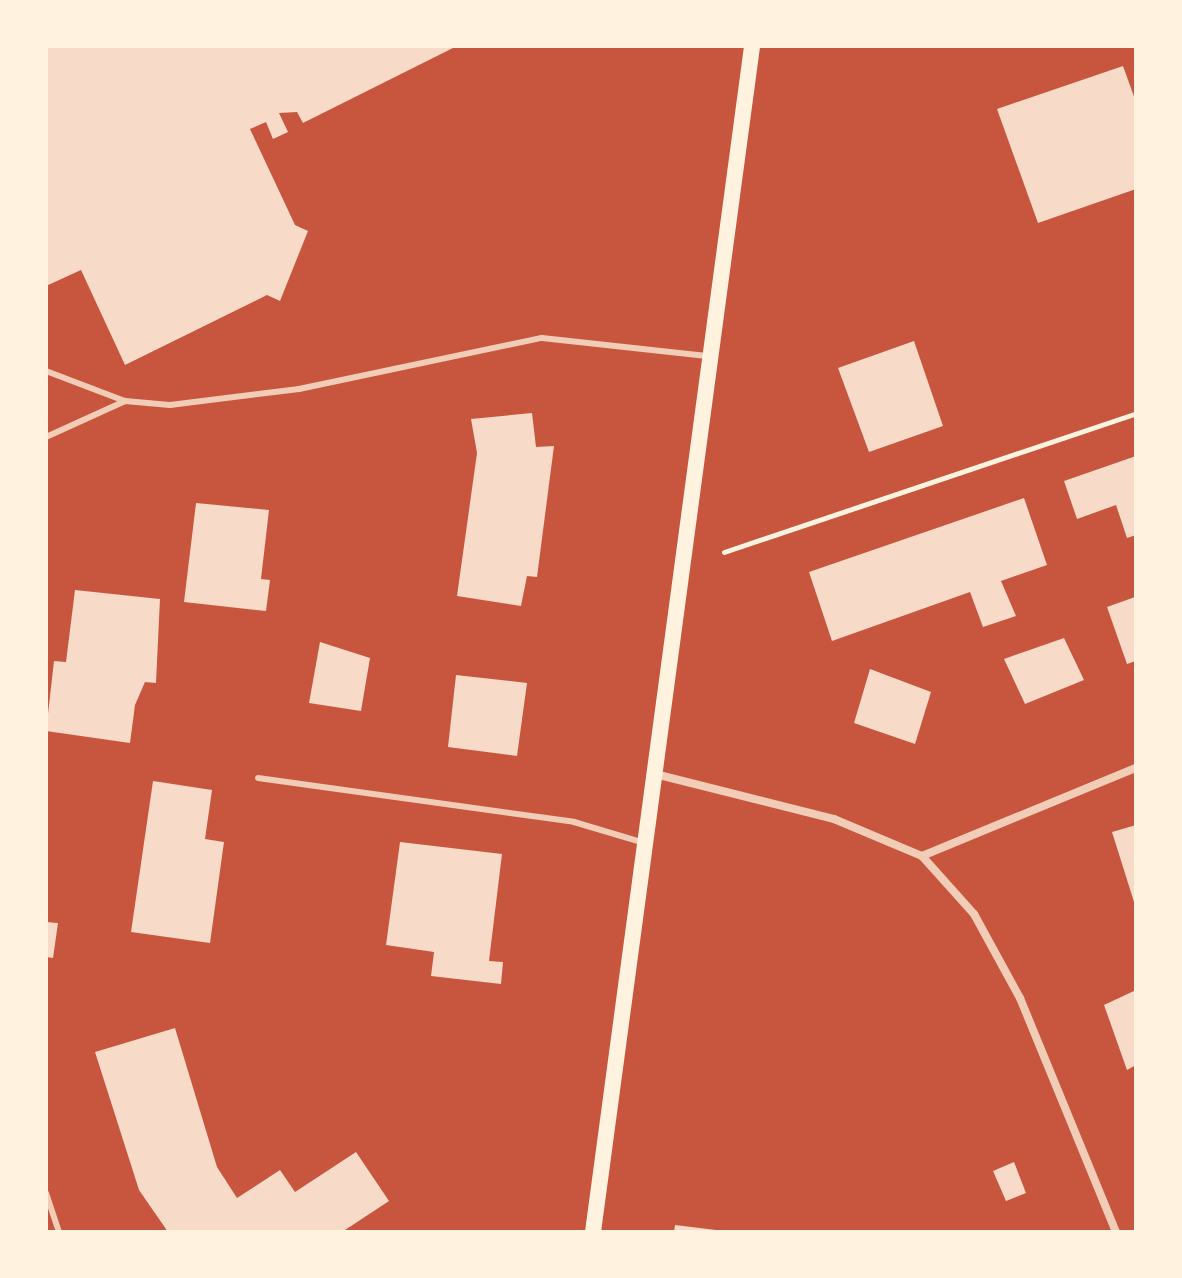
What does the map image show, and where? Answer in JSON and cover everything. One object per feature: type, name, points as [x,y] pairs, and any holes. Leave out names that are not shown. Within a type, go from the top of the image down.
[{"type":"main road","points":[[593,1232],[752,46]]},
{"type":"street","points":[[922,856],[1136,768]]},
{"type":"street","points":[[655,774],[834,819],[922,856],[974,914],[1020,998],[1116,1232]]},
{"type":"lane","points":[[46,371],[125,401],[170,405],[299,389],[542,338],[709,356]]},
{"type":"lane","points":[[46,437],[125,401]]},
{"type":"lane","points":[[258,778],[574,822],[645,843]]},
{"type":"lane","points":[[46,1193],[59,1232]]},
{"type":"path","points":[[681,562],[764,544],[1136,413]]},
{"type":"building","points":[[46,46],[457,46],[303,123],[297,112],[279,113],[288,132],[273,139],[266,122],[250,129],[295,225],[308,231],[280,301],[267,295],[125,365],[81,270],[46,286]]},
{"type":"building","points":[[1123,66],[1136,102],[1136,189],[1038,223],[997,109]]},
{"type":"building","points":[[914,341],[943,426],[869,452],[838,368]]},
{"type":"building","points":[[532,413],[536,447],[554,446],[537,577],[527,576],[521,606],[457,596],[477,453],[471,419]]},
{"type":"building","points":[[1136,456],[1136,535],[1127,538],[1116,505],[1077,519],[1064,481]]},
{"type":"building","points":[[1024,498],[1047,565],[1001,581],[1016,616],[983,627],[970,592],[832,641],[809,572]]},
{"type":"building","points":[[196,503],[269,510],[261,579],[270,580],[266,611],[184,602]]},
{"type":"building","points":[[75,590],[160,599],[156,683],[145,682],[135,705],[130,743],[46,731],[54,661],[66,662]]},
{"type":"building","points":[[1135,597],[1136,661],[1127,664],[1107,607]]},
{"type":"building","points":[[1064,638],[1084,680],[1025,704],[1004,659]]},
{"type":"building","points":[[320,642],[370,658],[361,711],[309,703]]},
{"type":"building","points":[[870,669],[931,692],[915,744],[854,723]]},
{"type":"building","points":[[456,675],[527,683],[517,756],[448,747]]},
{"type":"building","points":[[153,781],[212,790],[205,839],[224,842],[210,943],[131,932]]},
{"type":"building","points":[[1136,825],[1136,901],[1134,902],[1112,832]]},
{"type":"building","points":[[400,842],[502,854],[489,961],[503,962],[501,984],[431,976],[434,952],[386,945]]},
{"type":"building","points":[[46,922],[58,923],[53,958],[46,957]]},
{"type":"building","points":[[1136,990],[1136,1065],[1127,1070],[1104,1005]]},
{"type":"building","points":[[175,1028],[217,1167],[237,1198],[280,1170],[295,1192],[356,1152],[389,1201],[342,1232],[168,1232],[139,1190],[95,1052]]},
{"type":"building","points":[[1014,1162],[1026,1193],[1006,1201],[993,1171]]},
{"type":"building","points":[[675,1225],[716,1230],[716,1232],[674,1232]]}]
